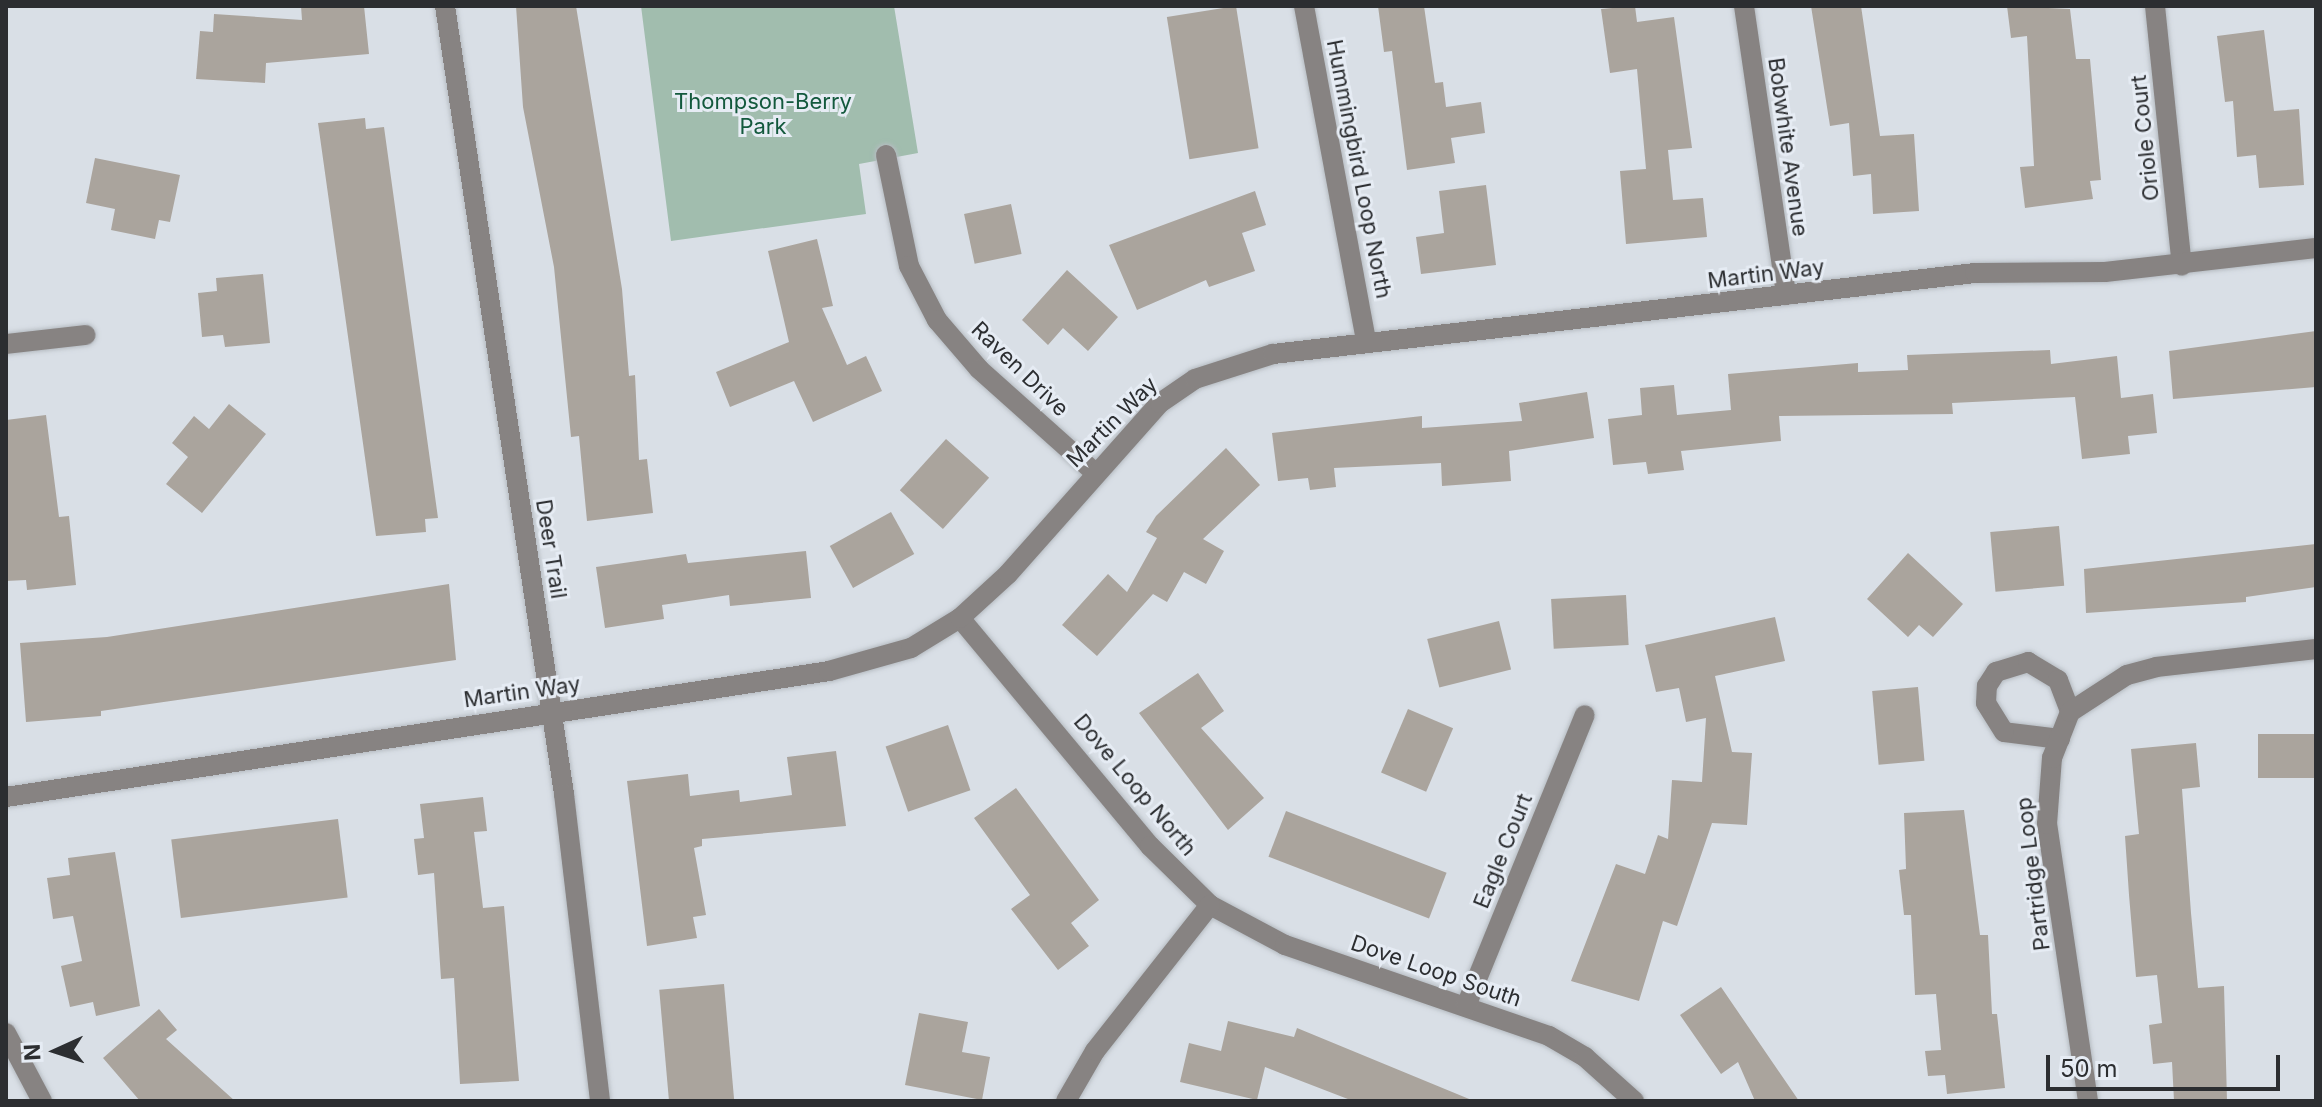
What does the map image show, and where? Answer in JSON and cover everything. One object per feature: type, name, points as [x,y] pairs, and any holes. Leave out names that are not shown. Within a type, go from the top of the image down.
[{"type":"street","name":"Deer Trail","points":[[445,6],[551,712],[600,1101]]},
{"type":"street","name":"Hummingbird Loop North","points":[[1304,6],[1366,342]]},
{"type":"street","name":"Bobwhite Avenue","points":[[1744,6],[1786,295]]},
{"type":"street","name":"Oriole Court","points":[[2155,6],[2182,266]]},
{"type":"street","name":"Raven Drive","points":[[886,155],[909,266],[937,320],[979,369],[1093,471]]},
{"type":"street","name":"Martin Way","points":[[6,797],[829,671],[911,648],[960,618],[1008,574],[1093,471],[1160,403],[1195,379],[1273,354],[1975,273],[2182,266],[2316,248]]},
{"type":"street","points":[[6,344],[85,335]]},
{"type":"street","name":"Dove Loop North","points":[[960,618],[1150,846],[1210,905]]},
{"type":"street","points":[[2060,739],[2004,732],[1986,703],[1987,686],[2011,663],[2028,662],[2058,680],[2070,712],[2127,675],[2156,667],[2316,649]]},
{"type":"street","name":"Partridge Loop","points":[[2070,712],[2046,789],[2047,824],[2088,1101]]},
{"type":"street","name":"Eagle Court","points":[[1466,1006],[1585,715]]},
{"type":"street","points":[[1066,1101],[1095,1051],[1210,905]]},
{"type":"street","name":"Dove Loop South","points":[[1210,905],[1285,945],[1466,1006],[1573,1050],[1634,1101]]},
{"type":"street","points":[[6,1033],[42,1101]]},
{"type":"green space","name":"Thompson-Berry Park","points":[[641,6],[894,6],[918,153],[859,164],[866,214],[671,241]]},
{"type":"building","points":[[301,6],[364,6],[369,54],[266,63],[265,83],[196,79],[200,31],[213,32],[214,14],[302,20]]},
{"type":"building","points":[[516,6],[576,6],[622,289],[629,376],[635,375],[639,460],[647,459],[653,513],[587,521],[579,436],[571,437],[554,267],[523,107]]},
{"type":"building","points":[[1236,6],[1259,148],[1189,159],[1167,17]]},
{"type":"building","points":[[1378,6],[1424,6],[1435,83],[1443,82],[1446,107],[1481,102],[1485,133],[1451,138],[1455,163],[1407,170],[1392,51],[1384,52]]},
{"type":"building","points":[[1635,6],[1637,22],[1674,17],[1692,148],[1668,150],[1673,200],[1703,198],[1707,237],[1626,244],[1620,171],[1646,169],[1637,69],[1610,73],[1601,9]]},
{"type":"building","points":[[1811,6],[1861,6],[1880,136],[1914,134],[1919,211],[1873,214],[1871,174],[1853,176],[1849,123],[1830,126]]},
{"type":"building","points":[[2007,6],[2070,9],[2076,59],[2090,59],[2101,180],[2090,181],[2093,199],[2025,208],[2020,167],[2034,166],[2027,36],[2011,38]]},
{"type":"building","points":[[2264,30],[2274,111],[2299,109],[2304,185],[2259,188],[2256,155],[2237,157],[2233,101],[2225,102],[2217,36]]},
{"type":"building","points":[[365,118],[366,129],[384,127],[438,518],[425,519],[426,532],[376,536],[318,123]]},
{"type":"building","points":[[95,158],[180,175],[170,222],[159,220],[155,239],[111,230],[115,209],[86,203]]},
{"type":"building","points":[[1486,185],[1496,265],[1421,274],[1416,237],[1444,233],[1439,191]]},
{"type":"building","points":[[1255,191],[1266,225],[1242,233],[1255,271],[1209,287],[1206,280],[1137,310],[1109,245]]},
{"type":"building","points":[[1011,204],[1022,254],[975,264],[964,214]]},
{"type":"building","points":[[817,239],[833,306],[822,308],[847,365],[866,356],[882,391],[813,422],[794,381],[730,407],[716,372],[789,342],[768,251]]},
{"type":"building","points":[[1067,270],[1118,317],[1088,351],[1063,328],[1048,345],[1022,320]]},
{"type":"building","points":[[263,274],[270,343],[225,347],[223,335],[202,337],[198,293],[217,291],[216,278]]},
{"type":"building","points":[[2316,331],[2316,387],[2173,399],[2169,351]]},
{"type":"building","points":[[2050,350],[2051,364],[2117,356],[2121,398],[2153,394],[2157,433],[2128,436],[2130,454],[2082,459],[2075,397],[1952,403],[1953,414],[1779,416],[1781,441],[1681,451],[1684,470],[1648,474],[1646,462],[1613,465],[1608,419],[1642,415],[1640,388],[1674,385],[1677,415],[1731,410],[1728,374],[1858,363],[1858,372],[1908,370],[1907,355]]},
{"type":"building","points":[[1587,392],[1594,438],[1509,451],[1511,481],[1442,486],[1441,463],[1334,468],[1336,487],[1310,490],[1308,478],[1278,481],[1272,433],[1422,416],[1422,428],[1522,421],[1519,403]]},
{"type":"building","points":[[229,404],[266,434],[202,513],[166,484],[188,457],[172,443],[194,416],[209,429]]},
{"type":"building","points":[[46,415],[59,517],[69,516],[76,585],[27,590],[26,580],[6,581],[6,420]]},
{"type":"building","points":[[946,439],[989,478],[943,529],[900,490]]},
{"type":"building","points":[[1226,448],[1260,485],[1203,539],[1224,551],[1206,584],[1184,572],[1167,602],[1153,594],[1097,656],[1062,625],[1108,574],[1127,592],[1157,538],[1146,532],[1156,516]]},
{"type":"building","points":[[891,512],[914,554],[853,588],[830,546]]},
{"type":"building","points":[[2059,526],[2064,586],[1995,592],[1990,532]]},
{"type":"building","points":[[2316,544],[2316,587],[2246,597],[2246,602],[2086,613],[2084,569]]},
{"type":"building","points":[[806,551],[811,598],[730,606],[729,595],[662,605],[664,619],[605,628],[596,567],[686,554],[688,563]]},
{"type":"building","points":[[1908,553],[1963,604],[1933,637],[1919,625],[1908,637],[1867,599]]},
{"type":"building","points":[[449,584],[456,660],[101,711],[101,716],[26,722],[20,643],[107,637]]},
{"type":"building","points":[[1626,595],[1629,645],[1554,649],[1551,599]]},
{"type":"building","points":[[1775,617],[1785,661],[1715,676],[1732,752],[1752,753],[1747,825],[1712,823],[1677,926],[1663,921],[1639,1001],[1571,981],[1616,864],[1645,874],[1658,835],[1668,839],[1672,780],[1702,782],[1706,718],[1686,722],[1679,688],[1656,692],[1645,645]]},
{"type":"building","points":[[1499,621],[1511,670],[1439,687],[1427,639]]},
{"type":"building","points":[[1198,673],[1224,711],[1201,728],[1264,798],[1228,830],[1139,713]]},
{"type":"building","points":[[1918,687],[1924,761],[1879,765],[1872,691]]},
{"type":"building","points":[[1408,709],[1453,728],[1426,792],[1381,773]]},
{"type":"building","points":[[948,725],[970,790],[908,812],[886,746]]},
{"type":"building","points":[[2258,734],[2316,734],[2316,778],[2258,778]]},
{"type":"building","points":[[2196,743],[2200,787],[2182,789],[2191,913],[2198,988],[2224,986],[2227,1101],[2174,1101],[2172,1062],[2153,1064],[2149,1025],[2162,1023],[2157,975],[2136,977],[2125,836],[2139,834],[2131,749]]},
{"type":"building","points":[[836,751],[846,826],[702,839],[702,846],[694,848],[706,915],[693,917],[697,938],[647,946],[627,781],[688,774],[690,796],[739,790],[740,802],[792,795],[787,757]]},
{"type":"building","points":[[1016,788],[1099,900],[1071,923],[1089,946],[1058,970],[1011,909],[1030,895],[974,818]]},
{"type":"building","points":[[483,797],[487,831],[474,832],[483,908],[504,906],[519,1081],[460,1084],[454,978],[441,979],[434,873],[418,875],[414,839],[424,838],[420,804]]},
{"type":"building","points":[[1964,810],[1980,935],[1988,935],[1992,1014],[1997,1014],[2005,1088],[1947,1094],[1945,1075],[1928,1076],[1925,1051],[1941,1050],[1936,994],[1915,995],[1911,915],[1904,915],[1899,870],[1906,869],[1904,813]]},
{"type":"building","points":[[1286,811],[1447,873],[1429,918],[1268,857]]},
{"type":"building","points":[[338,819],[348,897],[181,918],[171,839]]},
{"type":"building","points":[[115,852],[140,1006],[96,1016],[93,1002],[70,1007],[61,966],[82,961],[73,916],[53,919],[47,878],[70,875],[68,858]]},
{"type":"building","points":[[724,984],[734,1101],[669,1101],[659,990]]},
{"type":"building","points":[[1721,987],[1799,1101],[1755,1101],[1738,1062],[1721,1074],[1680,1015]]},
{"type":"building","points":[[159,1009],[177,1030],[166,1039],[235,1101],[140,1101],[103,1058]]},
{"type":"building","points":[[919,1013],[968,1022],[962,1052],[990,1057],[982,1100],[905,1085]]},
{"type":"building","points":[[1228,1021],[1294,1037],[1297,1028],[1474,1101],[1353,1101],[1265,1067],[1257,1100],[1180,1082],[1189,1043],[1221,1051]]}]
